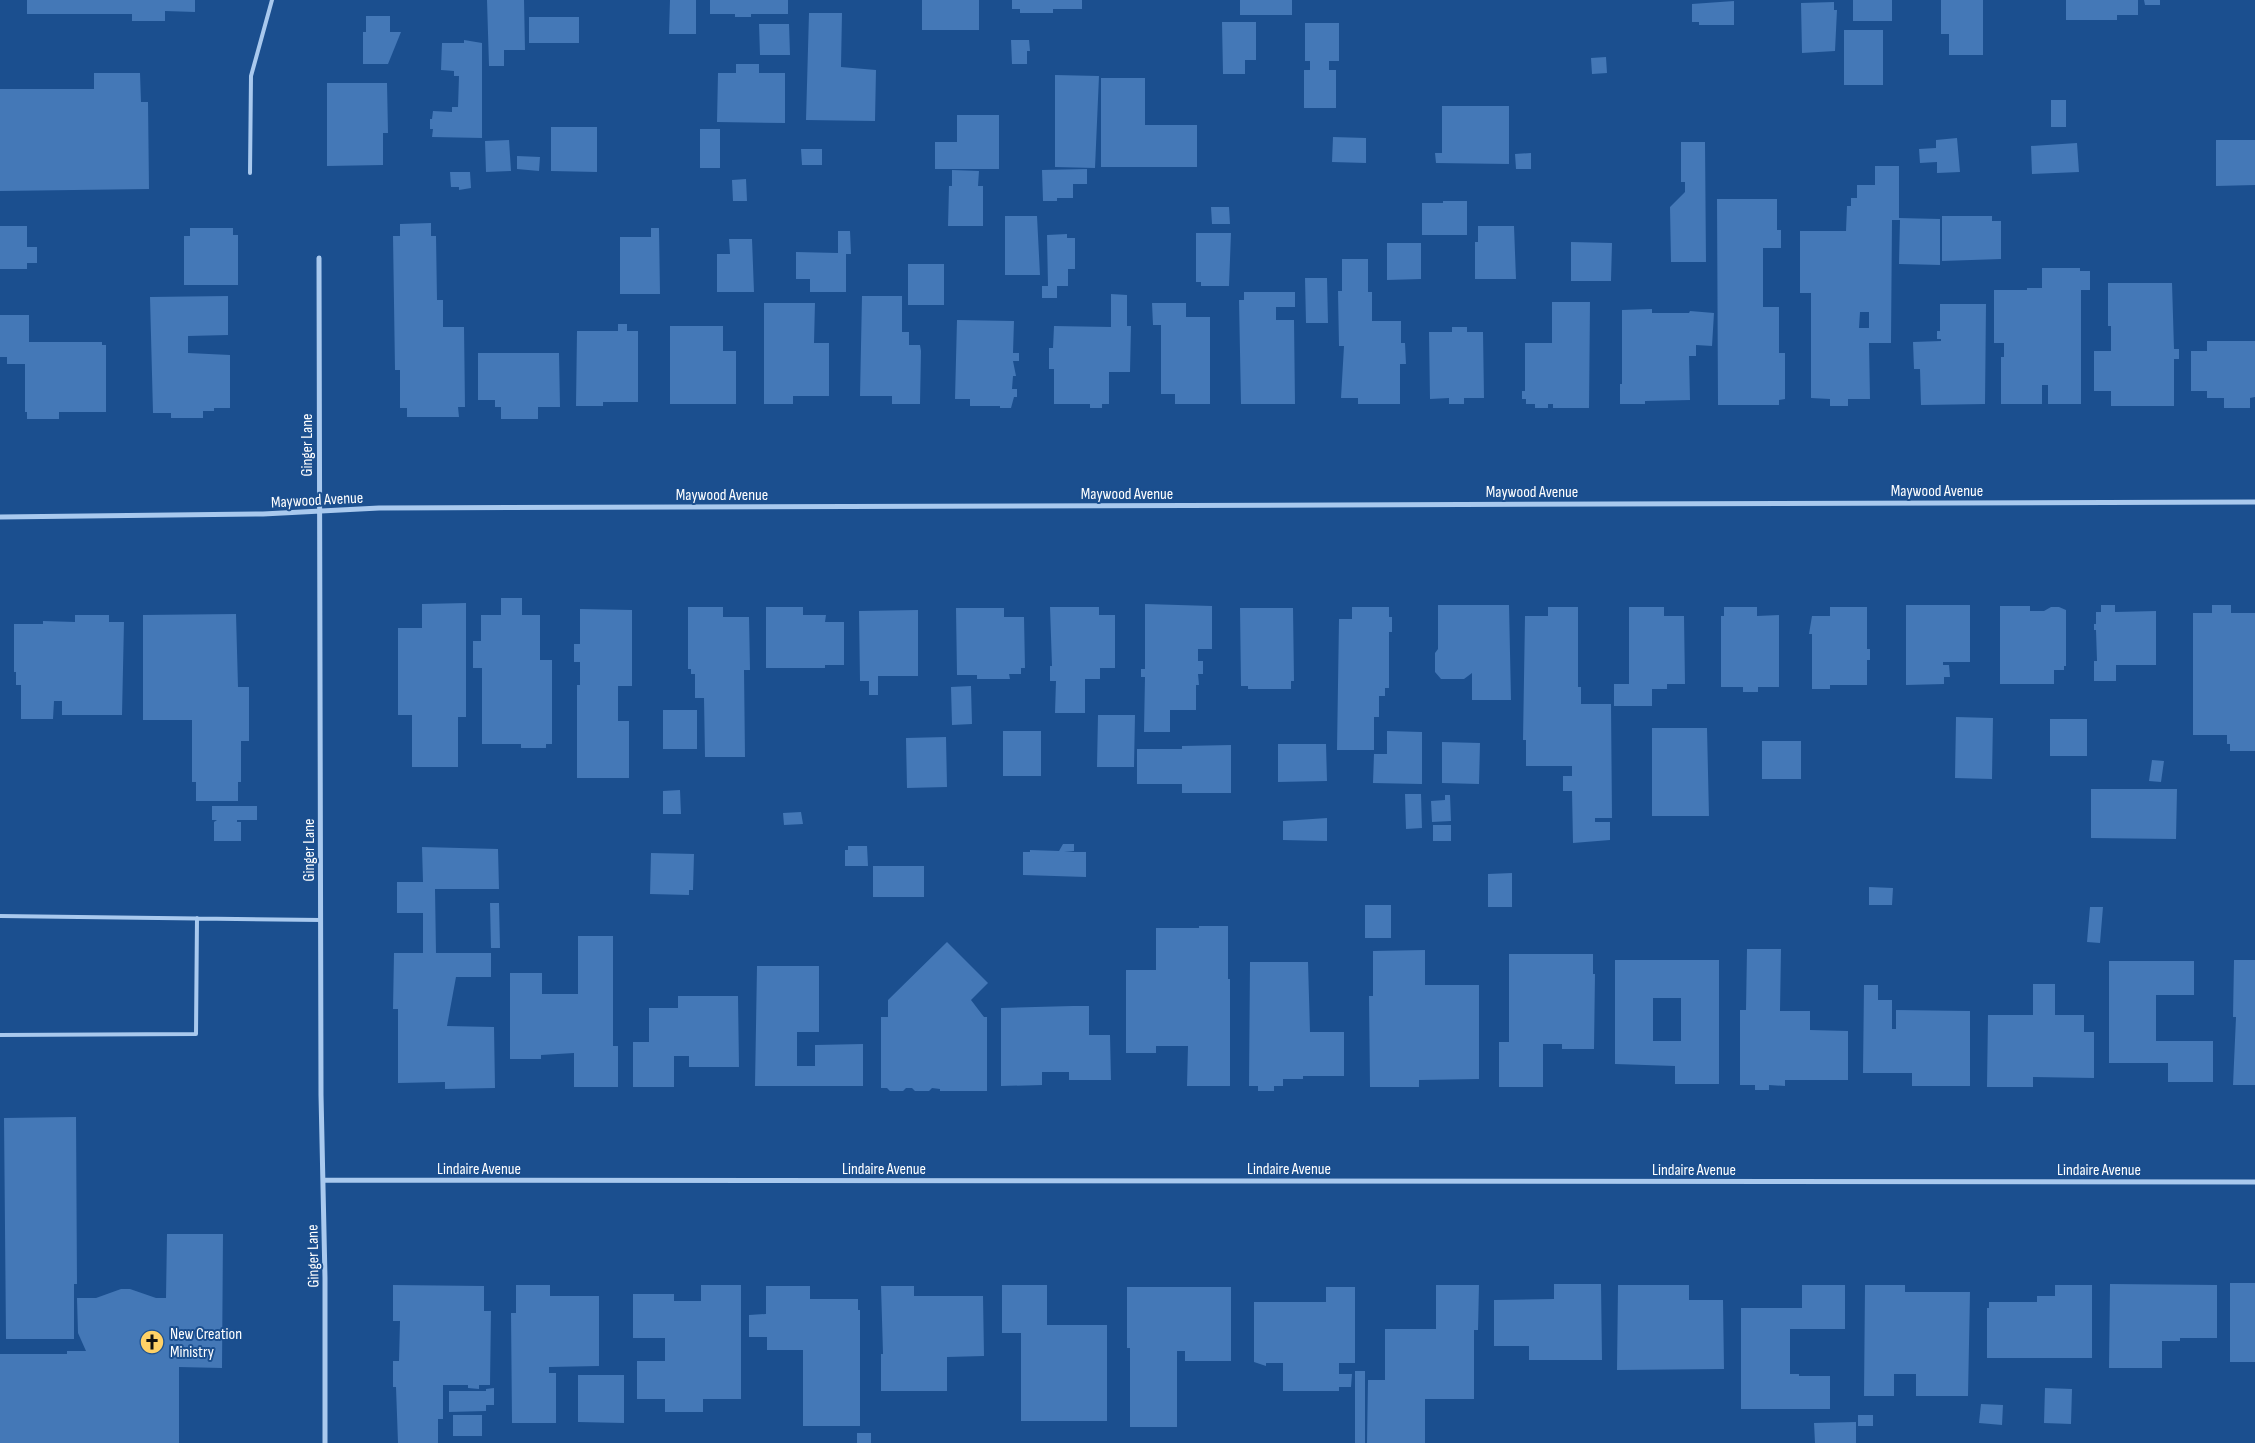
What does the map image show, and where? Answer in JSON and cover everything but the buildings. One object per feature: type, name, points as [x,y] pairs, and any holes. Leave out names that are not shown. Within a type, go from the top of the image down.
[{"type":"street","name":"Ginger Lane","points":[[319,258],[325,1443]]},
{"type":"street","name":"Maywood Avenue","points":[[0,517],[263,514],[379,508],[2255,502]]},
{"type":"street","name":"Lindaire Avenue","points":[[323,1180],[2255,1182]]},
{"type":"lane","points":[[250,173],[251,76],[272,0]]},
{"type":"lane","points":[[0,916],[321,920]]},
{"type":"lane","points":[[0,1035],[196,1034],[198,918]]},
{"type":"place","name":"New Creation Ministry","points":[[152,1342]]}]
